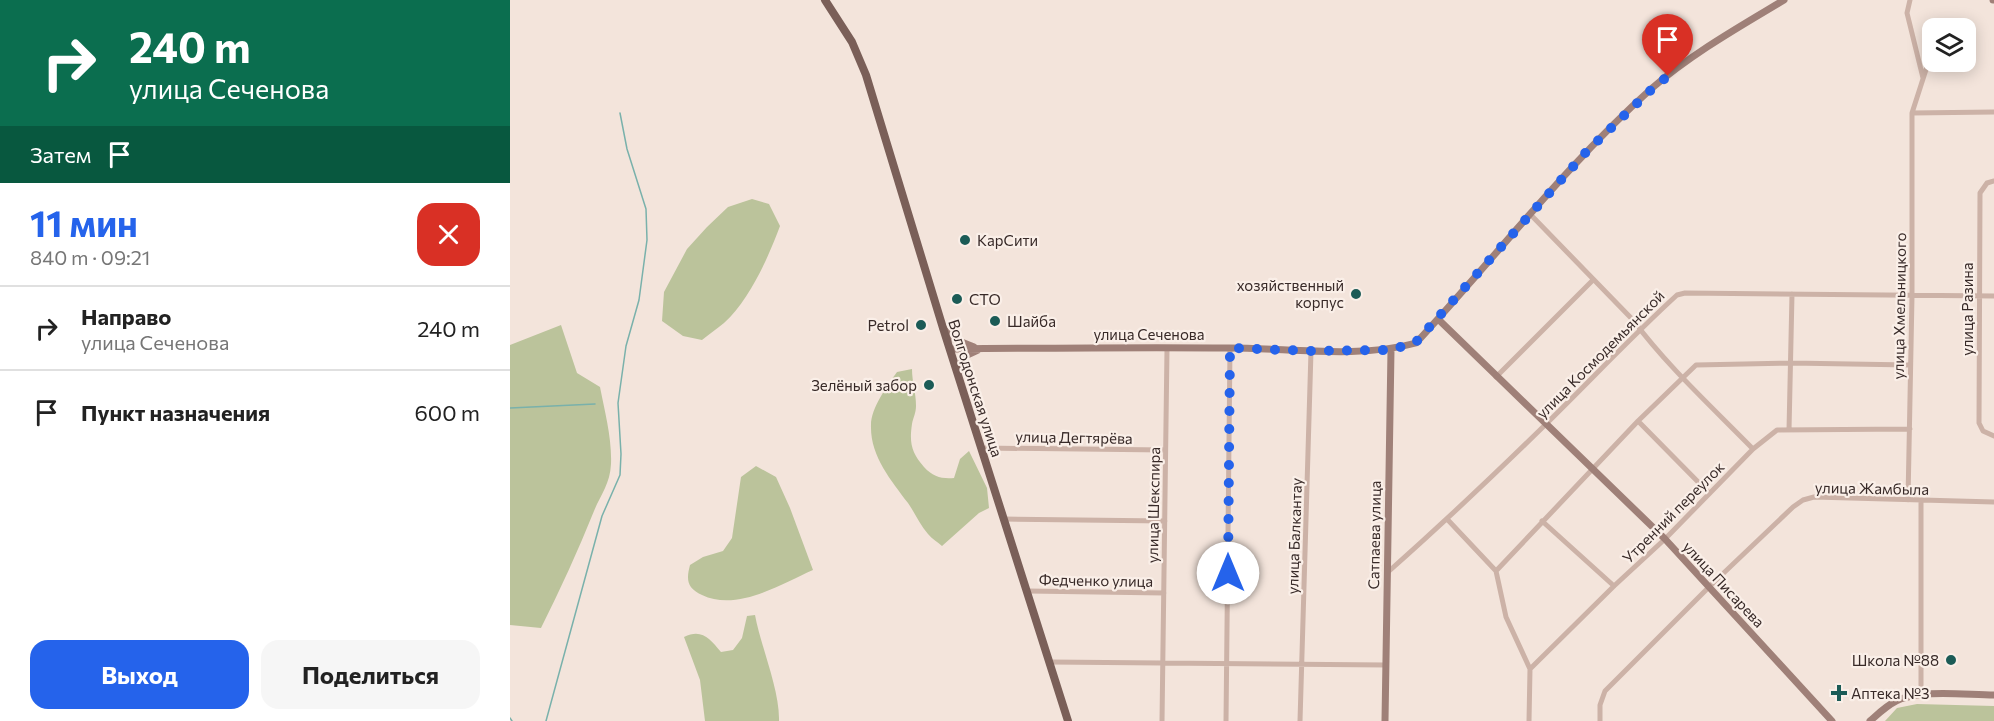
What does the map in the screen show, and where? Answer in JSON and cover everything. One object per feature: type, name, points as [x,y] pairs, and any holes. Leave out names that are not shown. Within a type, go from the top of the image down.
[{"type":"main road","name":"Волгодонская улица","points":[[825,0],[852,42],[866,75],[943,328],[1068,721]]},
{"type":"street","name":"улица Сеченова","points":[[950,349],[1391,350],[1416,342],[1587,151],[1653,88],[1714,42],[1784,0]]},
{"type":"street","points":[[1910,0],[1907,13],[1923,80]]},
{"type":"street","name":"улица Хмельницкого","points":[[1908,500],[1912,296],[1912,113],[1925,72]]},
{"type":"street","points":[[1912,113],[1994,112]]},
{"type":"street","name":"улица Разина","points":[[1994,181],[1987,183],[1980,193],[1979,296],[1979,423],[1983,431],[1994,436]]},
{"type":"street","points":[[1530,214],[1682,378],[1753,449]]},
{"type":"street","points":[[1496,376],[1593,280]]},
{"type":"street","name":"улица Космодемьянской","points":[[1387,573],[1447,519],[1545,425],[1639,329],[1677,295],[1685,292],[1994,296]]},
{"type":"street","points":[[1789,430],[1792,294]]},
{"type":"street","name":"улица Писарева","points":[[1438,319],[1591,470],[1665,539],[1832,721]]},
{"type":"street","points":[[943,328],[962,343],[979,349]]},
{"type":"street","points":[[1226,721],[1230,348]]},
{"type":"street","points":[[957,370],[965,356],[979,349]]},
{"type":"street","name":"улица Шекспира","points":[[1162,721],[1167,349]]},
{"type":"street","name":"Сатпаева улица","points":[[1385,721],[1391,350]]},
{"type":"street","name":"улица Балкантау","points":[[1300,721],[1311,351]]},
{"type":"street","points":[[1496,571],[1638,421],[1696,365],[1791,363],[1910,365]]},
{"type":"street","points":[[1638,421],[1708,493]]},
{"type":"street","name":"Утренний переулок","points":[[1530,669],[1665,539],[1753,449],[1777,430],[1910,429]]},
{"type":"street","name":"улица Дегтярёва","points":[[982,448],[1166,450]]},
{"type":"street","name":"улица Жамбыла","points":[[1600,721],[1600,705],[1605,691],[1710,586],[1803,500],[1814,497],[1994,502]]},
{"type":"street","points":[[1921,695],[1922,501]]},
{"type":"street","points":[[1004,519],[1165,521]]},
{"type":"street","points":[[1447,519],[1496,571],[1506,617],[1530,669],[1529,721]]},
{"type":"street","points":[[1542,521],[1614,586]]},
{"type":"street","name":"Федченко улица","points":[[1028,591],[1164,593]]},
{"type":"street","points":[[1050,662],[1386,665]]},
{"type":"street","points":[[1870,721],[1895,702],[1921,695],[1994,695]]},
{"type":"green space","points":[[752,199],[769,204],[780,226],[764,264],[742,302],[724,323],[702,340],[683,336],[662,321],[664,292],[687,249],[707,227],[728,207]]},
{"type":"green space","points":[[561,325],[577,373],[600,387],[609,435],[610,471],[575,556],[541,628],[510,625],[510,345]]},
{"type":"green space","points":[[912,369],[916,411],[911,437],[912,448],[917,457],[934,475],[954,478],[960,459],[969,451],[987,488],[989,508],[979,513],[942,546],[925,530],[883,467],[872,436],[872,418],[884,390],[897,372]]},
{"type":"green space","points":[[756,466],[776,477],[813,570],[773,589],[744,598],[716,599],[702,595],[689,583],[690,565],[703,557],[723,551],[732,538],[741,477]]},
{"type":"green space","points":[[755,615],[777,696],[779,721],[705,721],[700,680],[684,637],[701,634],[721,652],[733,650],[742,638],[747,616]]},
{"type":"green space","points":[[1917,704],[1994,706],[1994,721],[1885,721],[1897,708]]},
{"type":"waterway","points":[[546,721],[602,516],[620,475],[618,403],[626,346],[639,300],[647,240],[646,209],[627,149],[620,113]]},
{"type":"waterway","points":[[510,408],[595,404]]},
{"type":"place","name":"КарСити","points":[[965,240]]},
{"type":"place","name":"хозяйственный корпус","points":[[1356,294]]},
{"type":"place","name":"СТО","points":[[957,299]]},
{"type":"place","name":"Шайба","points":[[995,321]]},
{"type":"place","name":"Petrol","points":[[921,325]]},
{"type":"place","name":"Зелёный забор","points":[[929,385]]},
{"type":"place","name":"Школа №88","points":[[1951,660]]},
{"type":"place","name":"Аптека №3","points":[[1839,693]]},
{"type":"route","points":[[1228,573],[1230,348],[1311,351],[1391,350],[1416,342],[1587,151],[1668,76]]}]
